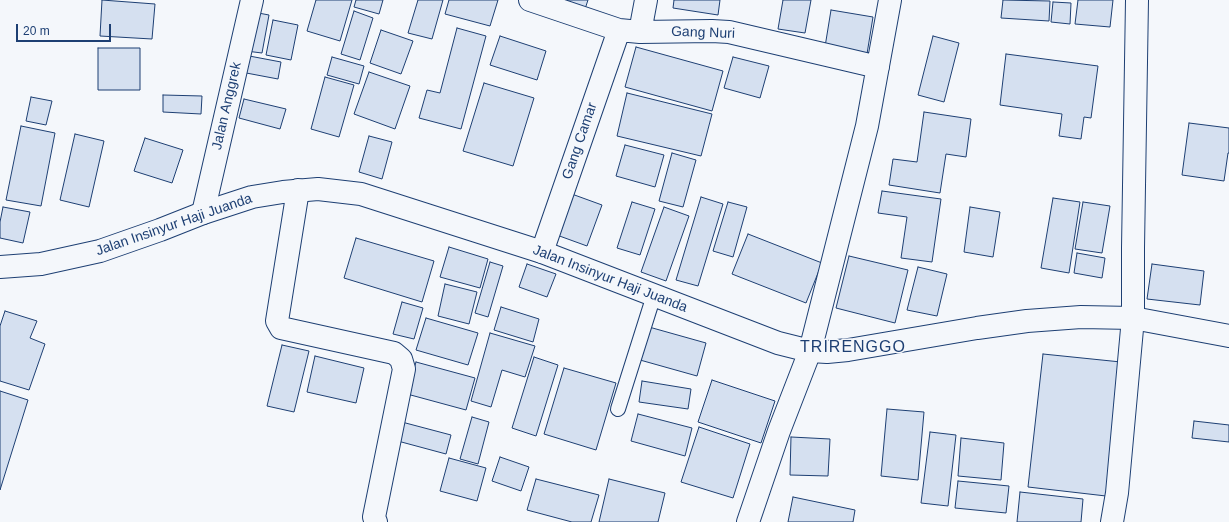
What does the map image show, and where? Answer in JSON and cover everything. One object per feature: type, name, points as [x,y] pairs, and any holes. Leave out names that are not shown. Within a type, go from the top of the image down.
[{"type":"street","name":"Jalan Anggrek","points":[[203,213],[252,0]]},
{"type":"street","name":"Gang Nuri","points":[[530,0],[619,30],[640,32],[729,32],[878,67]]},
{"type":"street","points":[[640,32],[646,0]]},
{"type":"street","points":[[748,522],[779,430],[810,351],[868,126],[890,0]]},
{"type":"street","points":[[1112,522],[1117,493],[1133,318],[1136,0]]},
{"type":"street","name":"Gang Camar","points":[[542,252],[619,30]]},
{"type":"street","name":"Jalan Insinyur Haji Juanda","points":[[0,267],[41,264],[100,251],[203,213],[252,197],[318,188],[361,194],[542,252],[778,343],[810,351],[827,352],[848,350],[1027,320],[1081,317],[1133,318],[1229,336]]},
{"type":"street","points":[[298,190],[277,320],[281,328],[394,353],[401,359],[404,369],[374,518],[376,522]]},
{"type":"lane","points":[[618,409],[654,295]]},
{"type":"building","points":[[102,0],[155,4],[152,39],[100,36]]},
{"type":"building","points":[[316,0],[352,0],[340,41],[307,31]]},
{"type":"building","points":[[356,0],[383,0],[379,14],[354,7]]},
{"type":"building","points":[[418,0],[443,0],[432,39],[408,33]]},
{"type":"building","points":[[449,0],[498,0],[490,26],[445,14]]},
{"type":"building","points":[[566,0],[588,0],[583,15],[563,9]]},
{"type":"building","points":[[674,0],[720,0],[718,15],[673,8]]},
{"type":"building","points":[[783,0],[811,0],[805,33],[778,29]]},
{"type":"building","points":[[1003,0],[1050,1],[1049,21],[1001,18]]},
{"type":"building","points":[[1078,0],[1113,0],[1110,27],[1075,24]]},
{"type":"building","points":[[1053,2],[1071,3],[1070,24],[1051,22]]},
{"type":"building","points":[[831,10],[873,17],[866,60],[824,53]]},
{"type":"building","points":[[354,11],[373,18],[360,60],[341,54]]},
{"type":"building","points":[[253,12],[269,15],[262,53],[246,51]]},
{"type":"building","points":[[273,20],[298,25],[291,60],[266,55]]},
{"type":"building","points":[[457,28],[486,36],[461,129],[419,118],[427,90],[440,93]]},
{"type":"building","points":[[381,30],[413,41],[401,74],[370,63]]},
{"type":"building","points":[[500,36],[546,51],[537,80],[490,65]]},
{"type":"building","points":[[933,36],[959,43],[944,102],[918,95]]},
{"type":"building","points":[[636,47],[723,71],[712,111],[625,87]]},
{"type":"building","points":[[98,48],[140,48],[140,90],[98,90]]},
{"type":"building","points":[[1006,54],[1098,66],[1091,118],[1084,117],[1081,139],[1059,136],[1062,114],[1000,105]]},
{"type":"building","points":[[244,55],[281,62],[278,79],[241,72]]},
{"type":"building","points":[[332,57],[364,66],[359,84],[327,75]]},
{"type":"building","points":[[733,57],[769,66],[760,98],[724,88]]},
{"type":"building","points":[[369,72],[410,86],[395,129],[354,114]]},
{"type":"building","points":[[325,77],[354,85],[339,137],[311,129]]},
{"type":"building","points":[[484,83],[534,98],[513,166],[463,151]]},
{"type":"building","points":[[627,93],[712,114],[701,156],[617,136]]},
{"type":"building","points":[[163,95],[202,96],[201,114],[163,112]]},
{"type":"building","points":[[31,97],[52,101],[46,125],[26,121]]},
{"type":"building","points":[[244,99],[286,109],[280,129],[239,118]]},
{"type":"building","points":[[924,112],[971,119],[966,157],[946,154],[940,193],[889,185],[893,159],[917,162]]},
{"type":"building","points":[[1189,123],[1229,128],[1229,153],[1224,181],[1182,175]]},
{"type":"building","points":[[21,126],[55,133],[41,206],[6,200]]},
{"type":"building","points":[[75,134],[104,141],[89,207],[60,200]]},
{"type":"building","points":[[369,136],[392,142],[382,179],[359,172]]},
{"type":"building","points":[[145,138],[183,150],[172,183],[134,171]]},
{"type":"building","points":[[625,145],[664,155],[655,187],[616,176]]},
{"type":"building","points":[[672,153],[696,160],[683,207],[659,201]]},
{"type":"building","points":[[882,191],[941,199],[932,262],[901,258],[907,217],[878,213]]},
{"type":"building","points":[[569,193],[602,205],[587,246],[554,234]]},
{"type":"building","points":[[701,197],[723,204],[698,286],[676,280]]},
{"type":"building","points":[[1053,198],[1080,202],[1069,273],[1041,268]]},
{"type":"building","points":[[632,202],[655,209],[640,255],[617,248]]},
{"type":"building","points":[[728,202],[747,207],[733,257],[713,251]]},
{"type":"building","points":[[1083,202],[1110,206],[1102,253],[1075,249]]},
{"type":"building","points":[[3,207],[30,212],[23,243],[0,238],[0,222]]},
{"type":"building","points":[[664,207],[689,216],[666,281],[641,272]]},
{"type":"building","points":[[970,207],[1000,212],[993,257],[964,252]]},
{"type":"building","points":[[748,234],[822,263],[806,303],[732,274]]},
{"type":"building","points":[[356,238],[434,261],[422,302],[344,278]]},
{"type":"building","points":[[449,247],[488,259],[480,288],[440,277]]},
{"type":"building","points":[[1077,253],[1105,258],[1102,278],[1074,273]]},
{"type":"building","points":[[849,256],[908,270],[895,323],[836,308]]},
{"type":"building","points":[[490,262],[503,266],[488,317],[475,313]]},
{"type":"building","points":[[527,264],[556,274],[547,297],[519,287]]},
{"type":"building","points":[[1152,264],[1204,271],[1200,305],[1147,299]]},
{"type":"building","points":[[918,267],[947,274],[937,316],[907,310]]},
{"type":"building","points":[[445,284],[477,292],[469,324],[438,316]]},
{"type":"building","points":[[402,302],[423,308],[414,339],[393,334]]},
{"type":"building","points":[[501,307],[539,319],[533,342],[494,330]]},
{"type":"building","points":[[5,311],[37,321],[30,338],[45,344],[29,390],[0,381],[0,326]]},
{"type":"building","points":[[426,318],[478,333],[468,365],[416,350]]},
{"type":"building","points":[[649,327],[706,343],[697,376],[640,360]]},
{"type":"building","points":[[490,333],[535,346],[525,377],[502,370],[491,407],[471,401]]},
{"type":"building","points":[[282,345],[309,351],[294,412],[267,406]]},
{"type":"building","points":[[1043,354],[1121,362],[1106,496],[1028,487]]},
{"type":"building","points":[[315,356],[364,368],[356,403],[307,392]]},
{"type":"building","points":[[534,357],[558,365],[536,436],[512,428]]},
{"type":"building","points":[[416,362],[475,378],[466,410],[407,394]]},
{"type":"building","points":[[564,368],[616,383],[596,450],[544,434]]},
{"type":"building","points":[[712,380],[775,401],[761,443],[698,422]]},
{"type":"building","points":[[642,381],[691,389],[688,409],[639,402]]},
{"type":"building","points":[[0,391],[28,400],[0,490]]},
{"type":"building","points":[[887,409],[924,412],[918,480],[881,476]]},
{"type":"building","points":[[638,414],[692,428],[685,456],[631,441]]},
{"type":"building","points":[[472,417],[489,422],[478,464],[460,459]]},
{"type":"building","points":[[398,421],[451,435],[446,454],[394,440]]},
{"type":"building","points":[[1194,421],[1229,425],[1229,442],[1192,438]]},
{"type":"building","points":[[699,427],[750,444],[733,498],[681,482]]},
{"type":"building","points":[[930,432],[956,435],[948,506],[921,503]]},
{"type":"building","points":[[791,437],[830,439],[828,476],[790,475]]},
{"type":"building","points":[[961,438],[1004,443],[1001,480],[958,476]]},
{"type":"building","points":[[500,457],[529,467],[521,491],[492,481]]},
{"type":"building","points":[[449,458],[486,468],[477,501],[440,491]]},
{"type":"building","points":[[536,479],[599,495],[591,522],[572,522],[527,510]]},
{"type":"building","points":[[609,479],[665,493],[658,522],[599,522]]},
{"type":"building","points":[[958,481],[1009,486],[1006,513],[955,508]]},
{"type":"building","points":[[1020,492],[1083,499],[1081,522],[1017,522]]},
{"type":"building","points":[[793,497],[855,510],[853,522],[788,522]]},
{"type":"district","name":"TRIRENGGO","points":[[853,348]]}]
